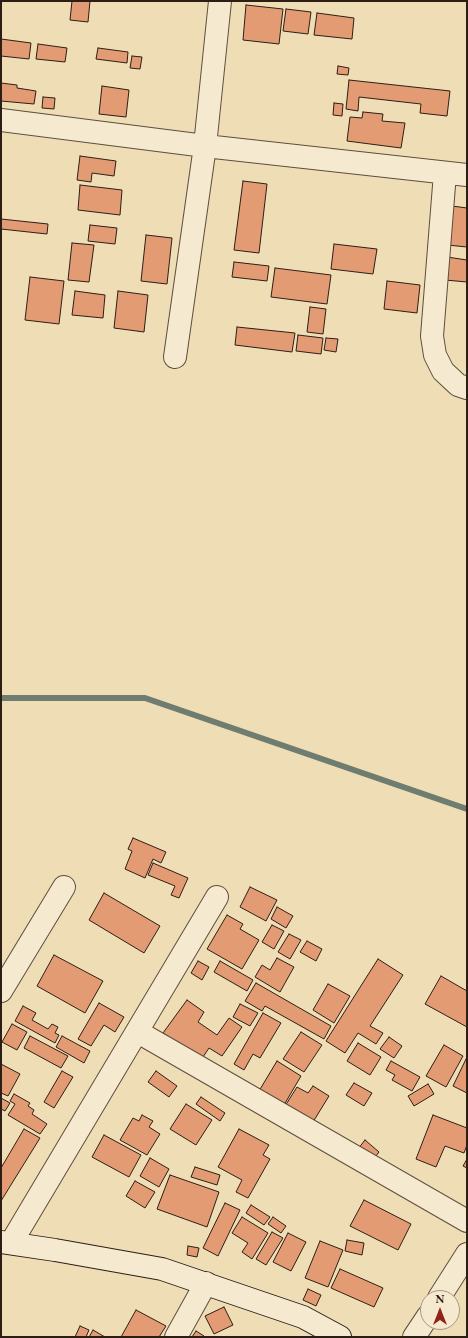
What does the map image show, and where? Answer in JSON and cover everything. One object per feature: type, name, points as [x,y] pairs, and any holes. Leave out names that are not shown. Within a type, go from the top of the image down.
[{"type":"street","points":[[175,358],[205,146],[220,1]]},
{"type":"street","points":[[1,120],[205,146],[467,175]]},
{"type":"street","points":[[445,173],[432,336],[435,355],[443,371],[458,385],[467,388]]},
{"type":"street","points":[[1,991],[64,887]]},
{"type":"street","points":[[216,897],[138,1032],[6,1243],[162,1269],[303,1317],[340,1337]]},
{"type":"street","points":[[138,1032],[467,1221]]},
{"type":"street","points":[[444,1290],[467,1254]]},
{"type":"street","points":[[176,1337],[206,1283]]},
{"type":"street","points":[[414,1337],[420,1328]]},
{"type":"building","points":[[72,1],[90,1],[88,22],[70,20]]},
{"type":"building","points":[[246,5],[283,9],[279,44],[243,40]]},
{"type":"building","points":[[286,9],[311,12],[308,34],[283,31]]},
{"type":"building","points":[[317,13],[354,18],[352,39],[314,35]]},
{"type":"building","points":[[1,39],[31,43],[29,59],[1,56]]},
{"type":"building","points":[[38,44],[67,48],[65,62],[36,59]]},
{"type":"building","points":[[98,48],[128,52],[127,63],[96,59]]},
{"type":"building","points":[[132,56],[142,57],[140,69],[130,68]]},
{"type":"building","points":[[338,66],[349,68],[348,75],[337,74]]},
{"type":"building","points":[[349,80],[450,91],[447,116],[420,113],[421,104],[359,97],[358,111],[346,109]]},
{"type":"building","points":[[1,83],[17,85],[17,88],[36,91],[34,104],[1,101]]},
{"type":"building","points":[[102,86],[129,90],[126,117],[99,114]]},
{"type":"building","points":[[43,97],[55,98],[54,109],[42,108]]},
{"type":"building","points":[[334,103],[343,104],[342,116],[333,115]]},
{"type":"building","points":[[363,112],[383,114],[382,121],[405,123],[401,148],[347,141],[350,117],[362,118]]},
{"type":"building","points":[[80,156],[116,161],[114,176],[92,173],[91,182],[77,180]]},
{"type":"building","points":[[243,181],[267,184],[259,253],[234,250]]},
{"type":"building","points":[[80,185],[122,190],[120,215],[78,210]]},
{"type":"building","points":[[452,206],[467,208],[467,247],[447,245]]},
{"type":"building","points":[[1,219],[48,224],[47,234],[1,229]]},
{"type":"building","points":[[90,225],[117,228],[115,244],[88,241]]},
{"type":"building","points":[[146,235],[172,238],[167,284],[141,281]]},
{"type":"building","points":[[72,243],[94,245],[89,282],[68,280]]},
{"type":"building","points":[[334,244],[377,249],[373,274],[331,269]]},
{"type":"building","points":[[447,257],[467,260],[467,282],[445,280]]},
{"type":"building","points":[[234,262],[269,266],[267,281],[232,277]]},
{"type":"building","points":[[275,268],[331,275],[327,304],[271,297]]},
{"type":"building","points":[[30,277],[64,281],[59,324],[25,320]]},
{"type":"building","points":[[387,281],[420,285],[417,313],[384,309]]},
{"type":"building","points":[[75,291],[105,295],[103,318],[72,315]]},
{"type":"building","points":[[118,291],[148,295],[144,332],[114,328]]},
{"type":"building","points":[[310,307],[326,309],[323,334],[307,332]]},
{"type":"building","points":[[237,327],[295,333],[292,352],[235,345]]},
{"type":"building","points":[[298,335],[323,338],[321,354],[296,351]]},
{"type":"building","points":[[326,338],[338,339],[336,352],[324,350]]},
{"type":"building","points":[[133,838],[166,852],[161,863],[153,859],[145,878],[125,869],[132,851],[128,849]]},
{"type":"building","points":[[153,863],[188,878],[179,898],[171,895],[175,886],[148,875]]},
{"type":"building","points":[[250,887],[277,900],[266,921],[240,907]]},
{"type":"building","points":[[104,893],[160,926],[144,953],[89,920]]},
{"type":"building","points":[[277,907],[293,916],[286,928],[271,919]]},
{"type":"building","points":[[227,915],[243,924],[240,929],[259,940],[242,969],[207,949]]},
{"type":"building","points":[[272,925],[284,931],[274,949],[262,942]]},
{"type":"building","points":[[289,934],[301,940],[290,959],[278,952]]},
{"type":"building","points":[[307,941],[322,949],[316,961],[300,952]]},
{"type":"building","points":[[54,955],[103,981],[85,1013],[37,986]]},
{"type":"building","points":[[277,958],[294,967],[280,992],[255,977],[262,965],[270,970]]},
{"type":"building","points":[[378,959],[403,975],[370,1026],[383,1033],[376,1044],[358,1033],[345,1053],[326,1041]]},
{"type":"building","points":[[198,961],[209,967],[202,980],[191,973]]},
{"type":"building","points":[[220,961],[253,980],[247,991],[214,972]]},
{"type":"building","points":[[441,976],[467,991],[467,1027],[425,1004]]},
{"type":"building","points":[[256,983],[331,1026],[324,1039],[265,1006],[262,1011],[245,1001]]},
{"type":"building","points":[[328,984],[350,996],[334,1023],[313,1010]]},
{"type":"building","points":[[187,1000],[204,1012],[198,1022],[217,1035],[229,1018],[242,1027],[222,1056],[209,1048],[201,1060],[163,1033]]},
{"type":"building","points":[[99,1003],[124,1017],[115,1032],[104,1025],[91,1046],[78,1039]]},
{"type":"building","points":[[240,1004],[258,1013],[250,1026],[233,1017]]},
{"type":"building","points":[[23,1006],[36,1013],[32,1020],[48,1029],[52,1024],[58,1027],[55,1033],[59,1035],[55,1043],[15,1021]]},
{"type":"building","points":[[263,1013],[281,1023],[260,1058],[253,1054],[244,1070],[234,1064]]},
{"type":"building","points":[[12,1024],[27,1032],[17,1050],[2,1042]]},
{"type":"building","points":[[301,1032],[322,1045],[304,1072],[283,1059]]},
{"type":"building","points":[[30,1036],[68,1056],[61,1068],[24,1048]]},
{"type":"building","points":[[62,1036],[90,1051],[84,1063],[56,1047]]},
{"type":"building","points":[[389,1037],[402,1046],[394,1058],[380,1049]]},
{"type":"building","points":[[358,1043],[381,1057],[370,1075],[347,1061]]},
{"type":"building","points":[[444,1045],[463,1056],[446,1087],[426,1076]]},
{"type":"building","points":[[467,1057],[467,1093],[453,1086]]},
{"type":"building","points":[[277,1061],[301,1076],[284,1105],[259,1091]]},
{"type":"building","points":[[391,1061],[420,1077],[412,1091],[392,1080],[395,1075],[386,1070]]},
{"type":"building","points":[[1,1064],[20,1074],[8,1096],[1,1093]]},
{"type":"building","points":[[62,1071],[73,1077],[54,1108],[44,1102]]},
{"type":"building","points":[[156,1071],[177,1086],[169,1097],[148,1082]]},
{"type":"building","points":[[354,1083],[372,1093],[364,1106],[346,1095]]},
{"type":"building","points":[[428,1084],[434,1094],[414,1106],[408,1096]]},
{"type":"building","points":[[313,1086],[329,1096],[313,1122],[285,1106],[297,1087],[308,1093]]},
{"type":"building","points":[[14,1094],[30,1103],[28,1106],[34,1110],[32,1114],[47,1124],[40,1134],[8,1115],[15,1104],[10,1101]]},
{"type":"building","points":[[201,1097],[225,1113],[220,1121],[196,1104]]},
{"type":"building","points":[[1,1098],[10,1103],[5,1111],[1,1109]]},
{"type":"building","points":[[186,1104],[212,1120],[196,1145],[170,1129]]},
{"type":"building","points":[[142,1115],[153,1121],[149,1127],[160,1134],[147,1155],[120,1140],[133,1118],[139,1121]]},
{"type":"building","points":[[433,1115],[467,1128],[467,1145],[464,1153],[445,1146],[436,1167],[416,1159]]},
{"type":"building","points":[[24,1129],[40,1138],[1,1201],[1,1168]]},
{"type":"building","points":[[239,1129],[269,1145],[263,1155],[270,1159],[248,1198],[236,1192],[242,1180],[218,1167]]},
{"type":"building","points":[[104,1135],[141,1155],[129,1177],[92,1157]]},
{"type":"building","points":[[365,1140],[379,1152],[373,1160],[358,1149]]},
{"type":"building","points":[[150,1158],[169,1169],[159,1187],[140,1176]]},
{"type":"building","points":[[467,1159],[467,1168],[463,1166]]},
{"type":"building","points":[[195,1167],[220,1175],[217,1185],[191,1177]]},
{"type":"building","points":[[170,1175],[219,1192],[207,1227],[157,1209]]},
{"type":"building","points":[[135,1181],[155,1192],[145,1208],[126,1196]]},
{"type":"building","points":[[364,1200],[411,1224],[398,1250],[350,1226]]},
{"type":"building","points":[[225,1203],[240,1210],[218,1256],[203,1248]]},
{"type":"building","points":[[251,1205],[270,1217],[264,1225],[246,1213]]},
{"type":"building","points":[[242,1217],[268,1233],[252,1259],[242,1252],[248,1243],[232,1233]]},
{"type":"building","points":[[273,1217],[286,1226],[281,1233],[268,1224]]},
{"type":"building","points":[[272,1232],[283,1238],[266,1265],[256,1259]]},
{"type":"building","points":[[288,1233],[306,1242],[291,1271],[273,1262]]},
{"type":"building","points":[[347,1240],[364,1243],[362,1255],[345,1251]]},
{"type":"building","points":[[320,1241],[343,1250],[328,1287],[305,1278]]},
{"type":"building","points":[[188,1246],[199,1248],[197,1257],[187,1255]]},
{"type":"building","points":[[340,1269],[383,1288],[374,1307],[331,1288]]},
{"type":"building","points":[[308,1289],[321,1295],[316,1306],[303,1300]]},
{"type":"building","points":[[224,1307],[233,1325],[214,1334],[205,1316]]},
{"type":"building","points":[[136,1310],[166,1326],[159,1337],[121,1337]]},
{"type":"building","points":[[80,1326],[89,1330],[86,1337],[75,1337]]},
{"type":"building","points":[[93,1330],[105,1337],[89,1337]]},
{"type":"building","points":[[196,1331],[204,1336],[204,1337],[192,1337]]},
{"type":"waterway","points":[[1,698],[145,698],[467,809]]}]
